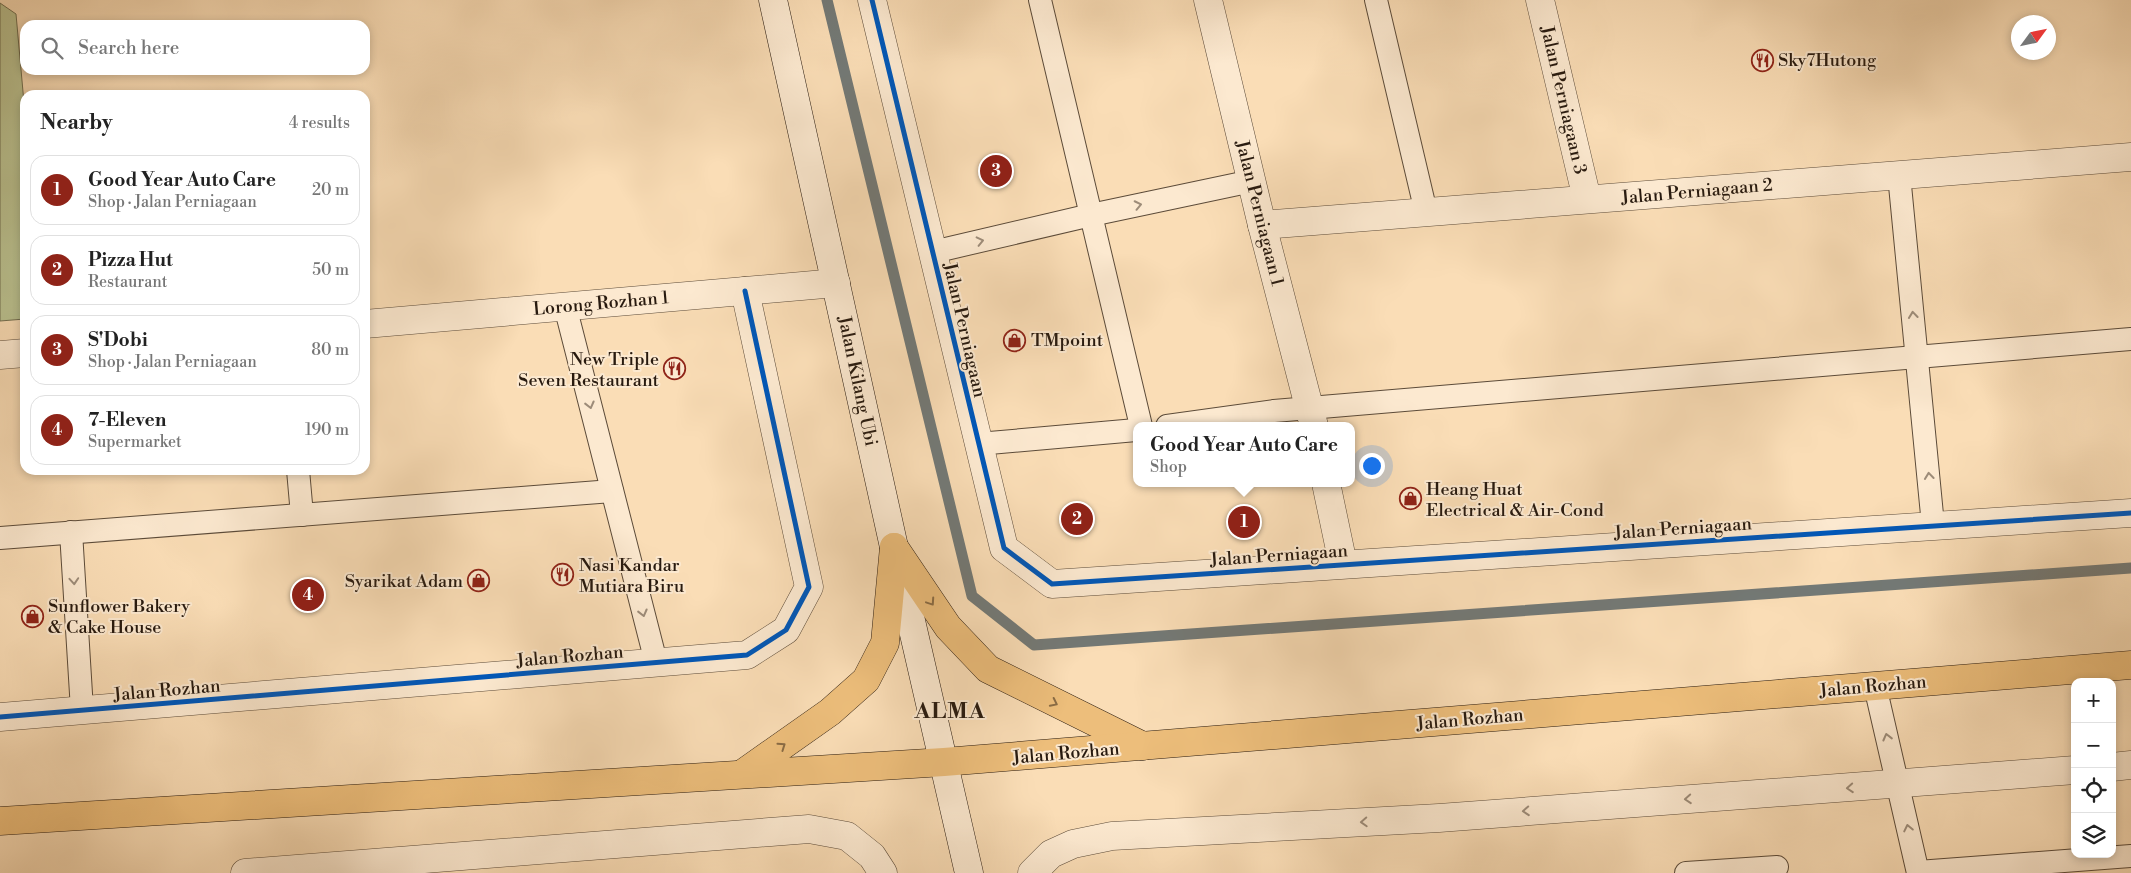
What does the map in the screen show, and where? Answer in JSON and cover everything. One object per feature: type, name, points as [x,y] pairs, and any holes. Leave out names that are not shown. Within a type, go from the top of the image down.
[{"type":"main road","points":[[894,547],[948,628],[988,669],[1142,746]]},
{"type":"main road","points":[[742,774],[830,712],[866,680],[885,643],[894,547]]},
{"type":"main road","name":"Jalan Rozhan","points":[[0,821],[944,762],[2131,665]]},
{"type":"street","name":"Jalan Kilang Ubi","points":[[773,0],[894,547],[969,873]]},
{"type":"street","name":"Jalan Perniagaan","points":[[872,0],[1004,548],[1052,584],[2131,513]]},
{"type":"street","name":"Jalan Perniagaan 1","points":[[1208,0],[1262,225],[1312,417]]},
{"type":"street","name":"Jalan Perniagaan 3","points":[[1540,0],[1588,200]]},
{"type":"street","name":"Jalan Perniagaan 2","points":[[1262,225],[2131,157]]},
{"type":"street","name":"Lorong Rozhan 1","points":[[370,324],[836,283]]},
{"type":"street","name":"Jalan Rozhan","points":[[0,717],[747,655],[786,630],[809,587],[745,291]]},
{"type":"street","points":[[0,356],[20,354]]},
{"type":"street","points":[[1327,487],[1343,564]]},
{"type":"street","points":[[2116,767],[2131,765]]},
{"type":"street","points":[[1032,873],[1051,854],[1073,844],[1112,836],[1448,817],[2071,770]]},
{"type":"street","points":[[245,873],[809,829],[846,836],[872,856],[883,873]]},
{"type":"lane","points":[[1040,0],[1140,422]]},
{"type":"lane","points":[[1376,0],[1426,212]]},
{"type":"lane","points":[[1899,175],[1933,525]]},
{"type":"lane","points":[[933,252],[1252,180]]},
{"type":"lane","points":[[565,306],[656,662]]},
{"type":"lane","points":[[1196,422],[1274,411],[1312,417],[1917,356],[2131,339]]},
{"type":"lane","points":[[978,444],[1133,430]]},
{"type":"lane","points":[[298,475],[302,515]]},
{"type":"lane","points":[[0,538],[612,491]]},
{"type":"lane","points":[[71,532],[82,710]]},
{"type":"lane","points":[[1875,686],[1918,873],[2131,856]]},
{"type":"lane","points":[[1686,873],[1777,867]]},
{"type":"green space","points":[[0,3],[16,14],[23,90],[20,90],[20,319],[0,321]]},
{"type":"waterway","points":[[827,0],[972,596],[1034,645],[2131,568]]},
{"type":"cycle path","points":[[872,0],[1004,548],[1052,584],[2131,513]]},
{"type":"cycle path","points":[[0,717],[747,655],[786,630],[809,587],[745,291]]},
{"type":"place","name":"Sky7Hutong","points":[[1762,60]]},
{"type":"place","name":"S'Dobi","points":[[996,171]]},
{"type":"place","name":"TMpoint","points":[[1015,340]]},
{"type":"place","name":"New Triple Seven Restaurant","points":[[675,369]]},
{"type":"place","name":"Heang Huat Electrical & Air-Cond","points":[[1410,499]]},
{"type":"place","name":"Pizza Hut","points":[[1077,519]]},
{"type":"place","name":"Good Year Auto Care","points":[[1244,522]]},
{"type":"place","name":"Nasi Kandar Mutiara Biru","points":[[563,575]]},
{"type":"place","name":"Syarikat Adam","points":[[479,581]]},
{"type":"place","name":"7-Eleven","points":[[308,595]]},
{"type":"place","name":"Sunflower Bakery & Cake House","points":[[32,616]]},
{"type":"district","name":"ALMA","points":[[950,710]]}]
